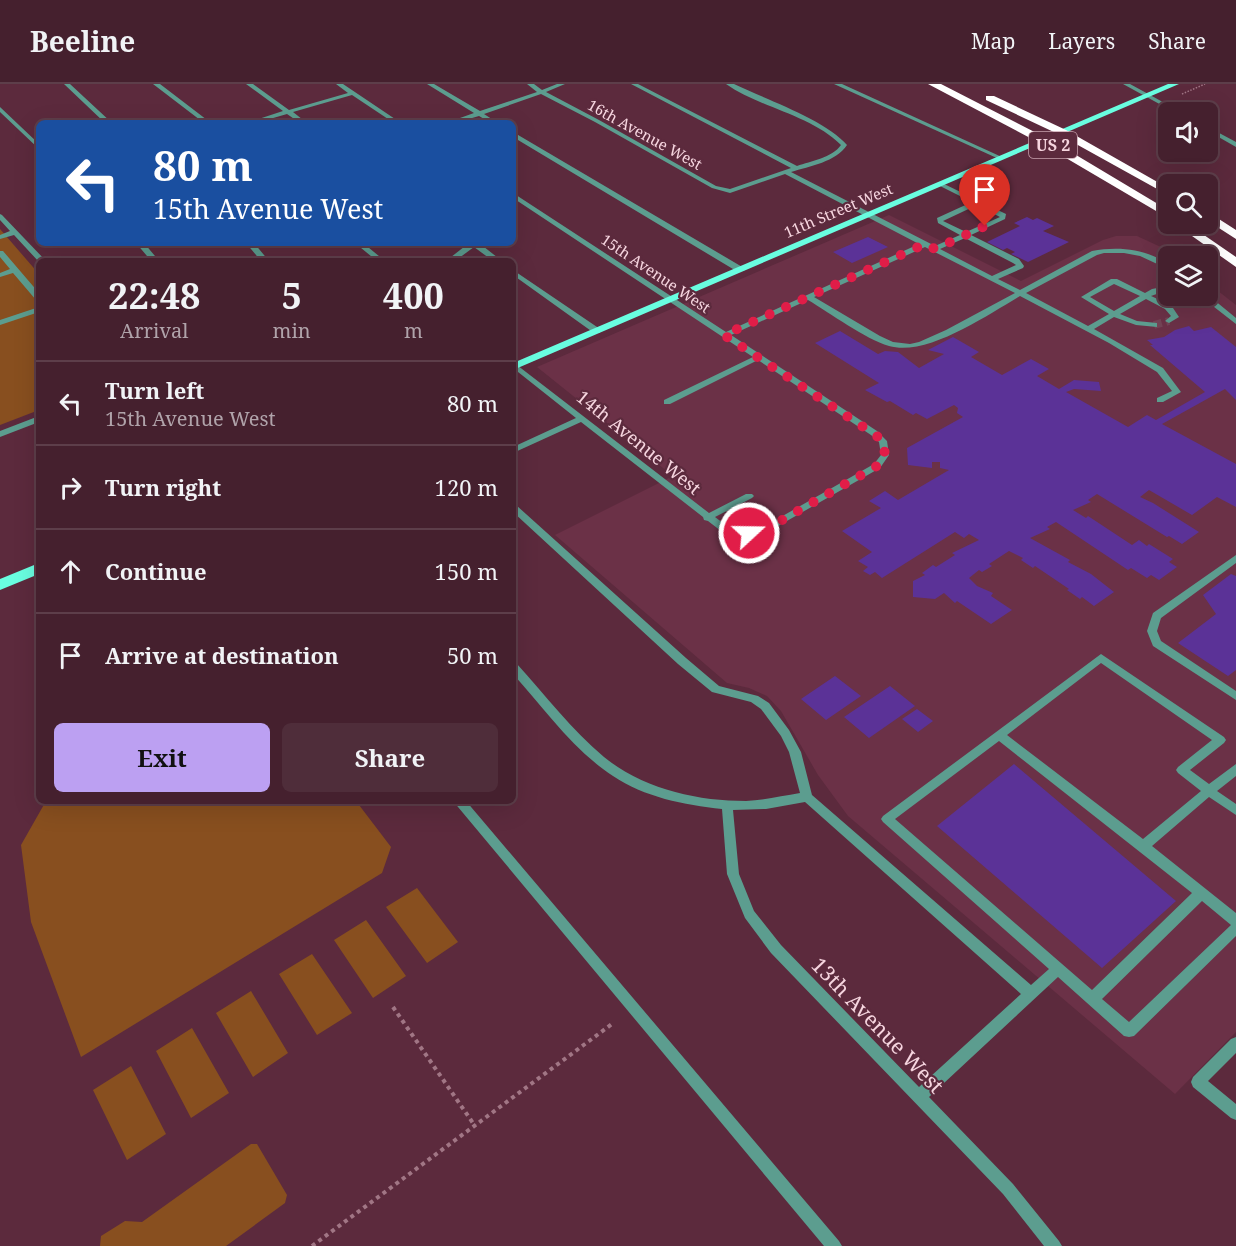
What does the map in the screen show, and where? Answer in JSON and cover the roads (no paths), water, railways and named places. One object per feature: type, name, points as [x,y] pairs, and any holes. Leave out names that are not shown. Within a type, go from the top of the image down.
[{"type":"highway","name":"US 2","points":[[933,84],[1044,140],[1158,209]]},
{"type":"highway","name":"US 2","points":[[969,89],[1062,132],[1158,186]]},
{"type":"highway","points":[[1218,223],[1236,235]]},
{"type":"highway","points":[[1194,234],[1236,263]]},
{"type":"main road","name":"11th Street West","points":[[516,365],[1175,84]]},
{"type":"main road","points":[[0,585],[36,569]]},
{"type":"street","points":[[67,84],[106,120]]},
{"type":"street","points":[[156,84],[204,120]]},
{"type":"street","points":[[249,84],[299,120]]},
{"type":"street","points":[[339,84],[394,120]]},
{"type":"street","points":[[430,84],[490,120]]},
{"type":"street","name":"16th Avenue West","points":[[530,84],[540,92],[597,121],[705,183],[730,191],[840,151],[844,146],[841,140],[826,130],[729,84]]},
{"type":"street","points":[[459,120],[562,84]]},
{"type":"street","points":[[634,84],[796,168]]},
{"type":"street","points":[[837,84],[1001,158]]},
{"type":"street","points":[[1126,84],[1160,102]]},
{"type":"street","points":[[260,120],[353,93]]},
{"type":"street","points":[[0,109],[36,144]]},
{"type":"street","points":[[1218,135],[1236,145]]},
{"type":"street","points":[[516,136],[741,270]]},
{"type":"street","points":[[786,172],[1112,341],[1160,370],[1177,392],[1160,400]]},
{"type":"street","points":[[935,249],[1004,218],[1004,215],[940,184]]},
{"type":"street","name":"15th Avenue West","points":[[516,197],[883,441],[885,455],[877,466],[768,528],[749,533]]},
{"type":"street","points":[[977,202],[939,219],[940,222],[1016,261],[1020,266],[992,279]]},
{"type":"street","points":[[0,216],[39,258]]},
{"type":"street","points":[[0,237],[15,232]]},
{"type":"street","points":[[724,335],[925,244]]},
{"type":"street","points":[[143,246],[151,258]]},
{"type":"street","points":[[252,246],[262,258]]},
{"type":"street","points":[[363,246],[377,258]]},
{"type":"street","points":[[454,258],[470,246]]},
{"type":"street","points":[[478,246],[494,258]]},
{"type":"street","points":[[808,297],[877,338],[891,344],[910,346],[921,344],[949,332],[1095,253],[1107,250],[1135,252],[1158,262]]},
{"type":"street","points":[[0,253],[36,294]]},
{"type":"street","points":[[0,275],[15,270]]},
{"type":"street","points":[[516,274],[597,331]]},
{"type":"street","points":[[1154,325],[1143,326],[1133,323],[1085,297],[1114,281],[1168,307],[1175,317],[1169,321]]},
{"type":"street","points":[[1088,329],[1114,313],[1158,292]]},
{"type":"street","points":[[1216,306],[1236,322]]},
{"type":"street","points":[[0,323],[36,310]]},
{"type":"street","points":[[668,402],[759,357]]},
{"type":"street","name":"14th Avenue West","points":[[516,368],[707,518],[724,529],[749,533]]},
{"type":"street","points":[[516,449],[582,418]]},
{"type":"street","points":[[0,434],[36,420]]},
{"type":"street","points":[[707,518],[749,496]]},
{"type":"street","points":[[516,510],[682,662],[716,689],[754,699],[765,706],[785,733],[795,752],[807,796],[1035,990]]},
{"type":"street","points":[[1236,558],[1157,616],[1152,631],[1157,644],[1236,696]]},
{"type":"street","points":[[1236,810],[1182,770],[1220,740],[1101,658],[887,819],[1129,1031],[1236,928]]},
{"type":"street","points":[[516,670],[602,762],[635,783],[684,799],[727,805],[765,804],[807,796]]},
{"type":"street","points":[[999,735],[1236,921]]},
{"type":"street","points":[[1143,846],[1236,769]]},
{"type":"street","points":[[462,804],[834,1246]]},
{"type":"street","name":"13th Avenue West","points":[[727,805],[733,874],[749,914],[776,949],[1008,1189],[1054,1246]]},
{"type":"street","points":[[1092,999],[1201,893]]},
{"type":"street","points":[[918,1097],[1058,969]]},
{"type":"street","points":[[1236,1044],[1198,1082],[1236,1113]]},
{"type":"tunnel","points":[[1154,325],[1169,321]]}]
